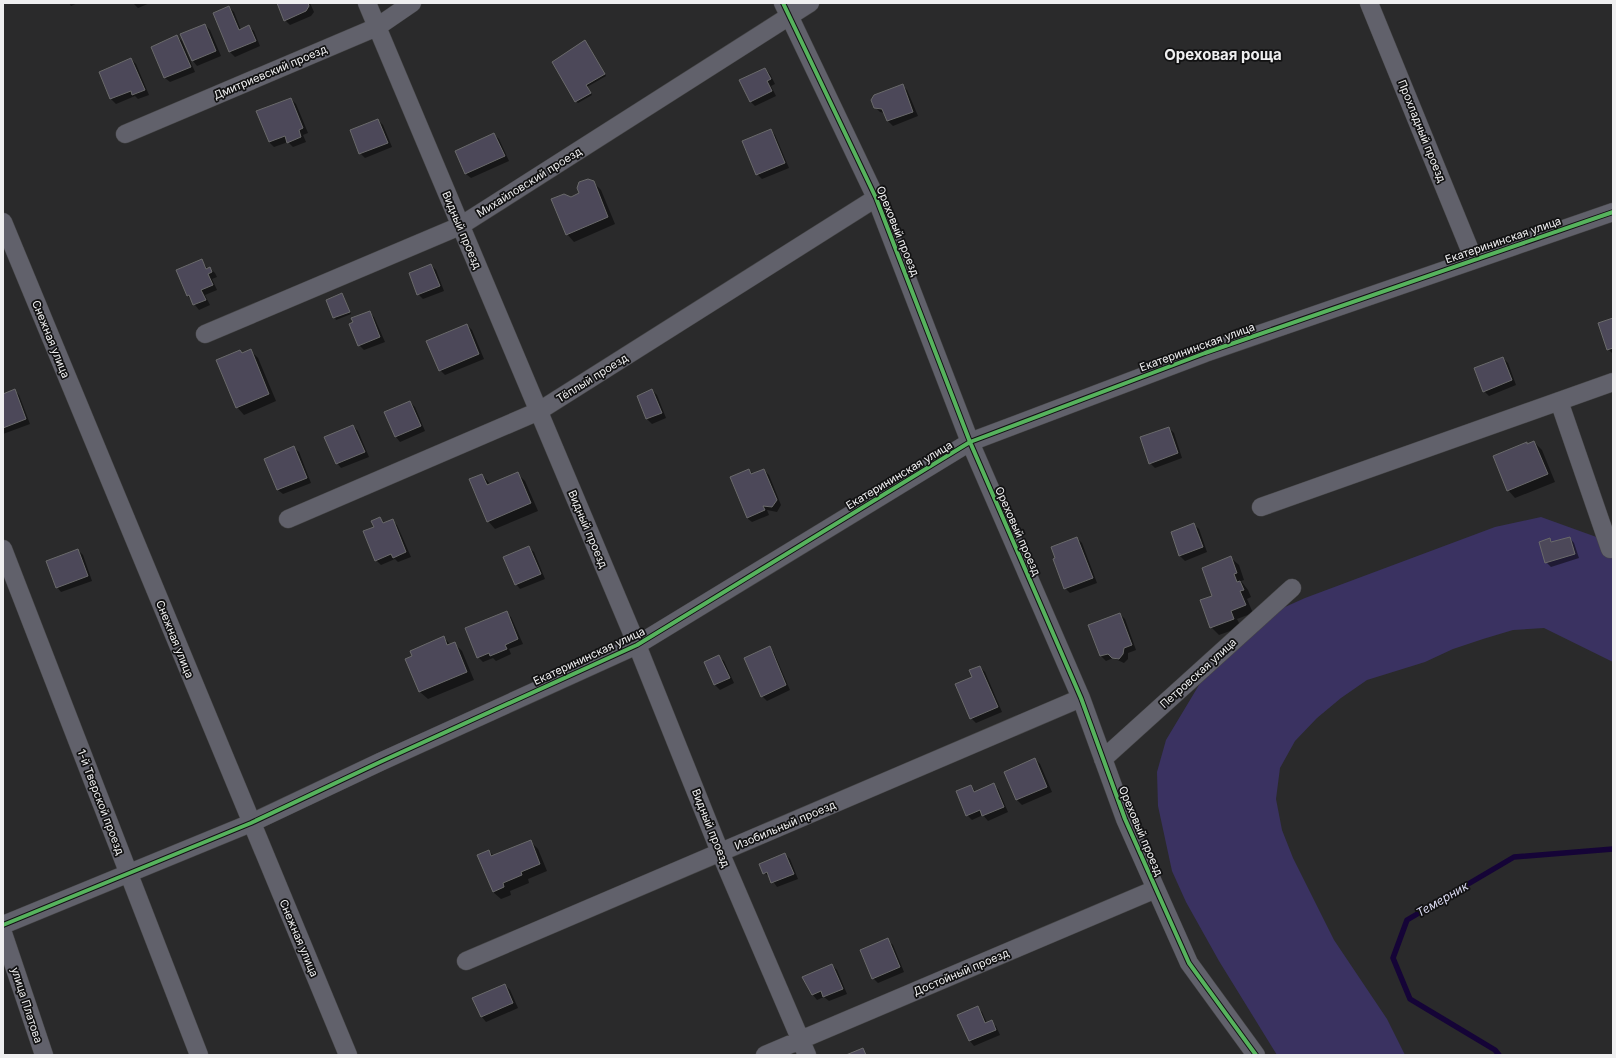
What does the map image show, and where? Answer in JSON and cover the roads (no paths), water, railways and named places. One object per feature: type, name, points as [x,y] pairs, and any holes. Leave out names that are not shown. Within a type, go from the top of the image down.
[{"type":"street","name":"Видный проезд","points":[[367,3],[637,645],[720,852],[804,1048]]},
{"type":"street","name":"Дмитриевский проезд","points":[[125,134],[377,27],[412,3]]},
{"type":"street","name":"Михайловский проезд","points":[[205,334],[460,226],[786,10],[810,3]]},
{"type":"street","name":"Прохладный проезд","points":[[1369,3],[1474,260]]},
{"type":"street","name":"Ореховый проезд","points":[[786,10],[876,198],[970,442],[1081,698],[1125,818],[1189,963],[1256,1055]]},
{"type":"street","name":"Тёплый проезд","points":[[288,519],[539,411],[876,198]]},
{"type":"street","name":"Екатерининская улица","points":[[3,924],[251,824],[380,762],[637,645],[970,442],[1206,352],[1613,212]]},
{"type":"street","name":"Снежная улица","points":[[3,222],[251,824],[348,1055]]},
{"type":"street","points":[[1261,507],[1613,382]]},
{"type":"street","points":[[1559,401],[1610,549]]},
{"type":"street","name":"1-й Тверской проезд","points":[[3,549],[199,1055]]},
{"type":"street","name":"Петровская улица","points":[[1103,759],[1292,588]]},
{"type":"street","name":"Изобильный проезд","points":[[466,961],[1081,698]]},
{"type":"street","name":"Достойный проезд","points":[[765,1055],[804,1048],[1156,889]]},
{"type":"street","name":"улица Платова","points":[[3,932],[44,1055]]},
{"type":"waterway","name":"Темерник","points":[[1499,1055],[1495,1050],[1410,999],[1393,958],[1407,920],[1514,857],[1613,849]]},
{"type":"district","name":"Ореховая роща","points":[[1223,54]]}]
